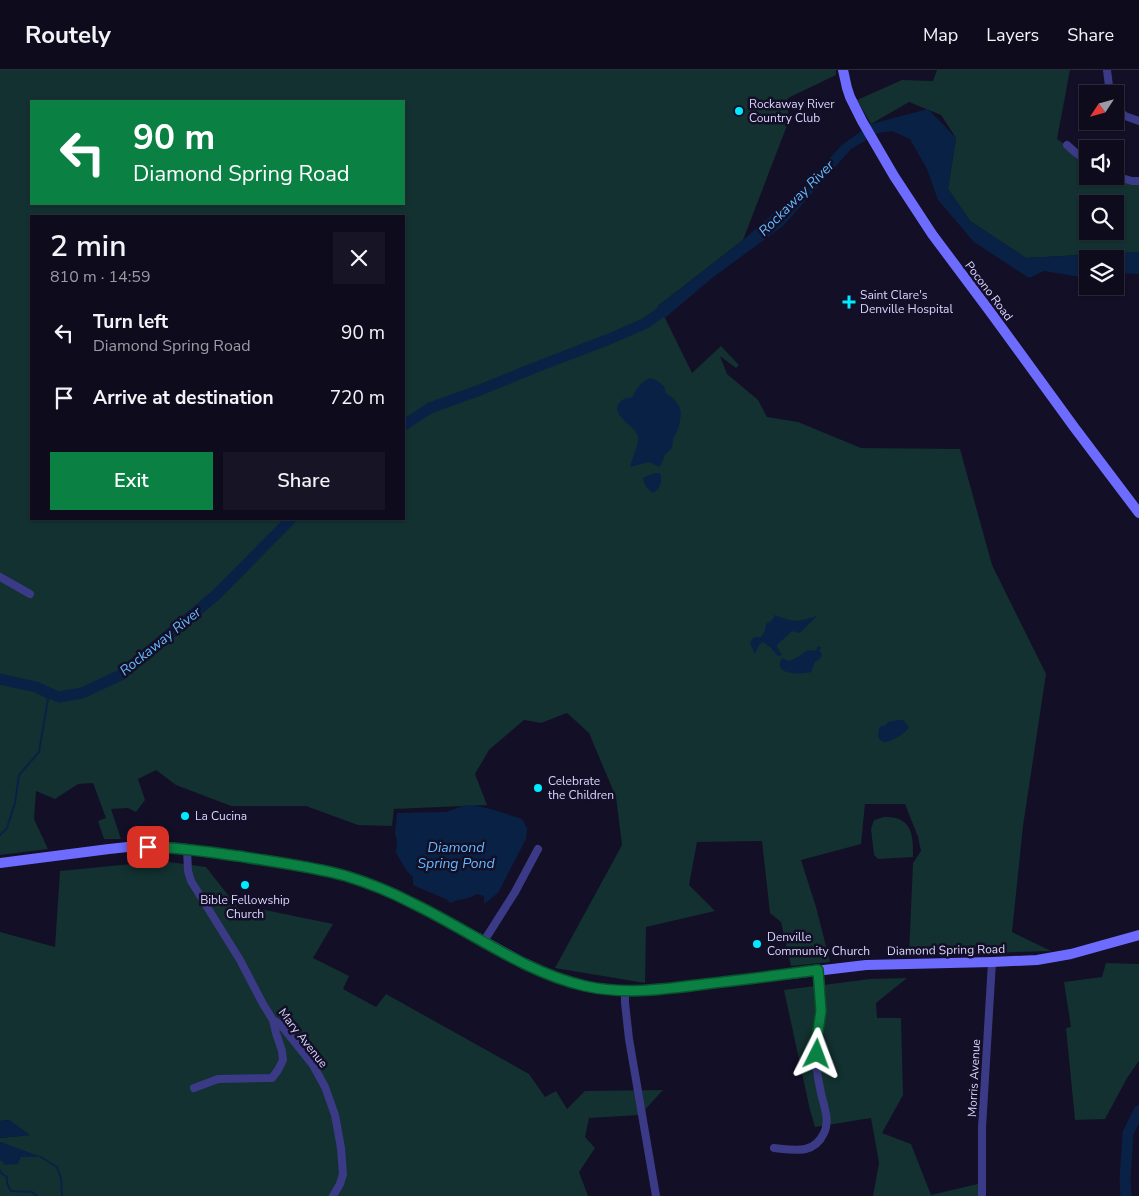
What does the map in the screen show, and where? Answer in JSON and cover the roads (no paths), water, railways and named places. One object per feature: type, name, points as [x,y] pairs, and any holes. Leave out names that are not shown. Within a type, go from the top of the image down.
[{"type":"street","name":"Pocono Road","points":[[843,70],[850,97],[906,196],[932,234],[1139,513]]},
{"type":"street","points":[[1106,70],[1108,85]]},
{"type":"street","points":[[1124,115],[1139,121]]},
{"type":"street","points":[[1067,145],[1079,154]]},
{"type":"street","points":[[1124,179],[1139,181]]},
{"type":"street","points":[[0,577],[30,594]]},
{"type":"street","name":"Diamond Spring Road","points":[[0,863],[126,847],[159,847],[187,849],[309,867],[346,876],[388,891],[520,961],[555,977],[585,986],[625,991],[647,991],[866,965],[1024,961],[1058,956],[1139,935]]},
{"type":"street","name":"Mary Avenue","points":[[187,849],[188,871],[191,881],[237,954],[273,1020],[281,1025],[313,1065],[326,1087],[335,1115],[341,1148],[343,1174],[333,1196]]},
{"type":"street","points":[[484,941],[515,892],[538,849]]},
{"type":"street","name":"Morris Avenue","points":[[982,1196],[982,1128],[992,962]]},
{"type":"street","points":[[774,1148],[803,1151],[812,1147],[825,1132],[827,1121],[820,1089],[816,1044],[821,1011],[818,970]]},
{"type":"street","points":[[625,991],[629,1039],[656,1196]]},
{"type":"street","points":[[194,1088],[218,1079],[272,1078],[283,1060],[273,1020]]},
{"type":"water","points":[[928,109],[956,138],[948,189],[970,221],[1026,258],[1079,255],[1079,277],[1044,271],[1029,278],[974,242],[938,200],[927,169],[910,139],[892,131],[878,133],[851,149],[783,226],[712,278],[665,318],[658,306],[743,240],[795,195],[842,145],[871,124]]},
{"type":"water","points":[[1139,252],[1139,274],[1124,273],[1124,253]]},
{"type":"water","points":[[650,378],[664,386],[666,393],[679,406],[681,413],[679,427],[673,439],[672,448],[665,455],[660,467],[649,462],[630,467],[638,436],[619,415],[617,411],[618,406],[623,399],[632,398],[639,386]]},
{"type":"water","points":[[660,473],[661,482],[653,493],[646,487],[643,478]]},
{"type":"water","points":[[775,615],[796,621],[817,616],[801,632],[792,631],[777,645],[782,655],[778,656],[763,642],[759,645],[755,654],[750,643],[754,637],[761,637],[765,631],[766,624]]},
{"type":"water","points":[[818,646],[822,648],[819,650],[822,654],[821,658],[815,662],[811,672],[789,672],[781,668],[782,658],[789,661],[806,651],[816,650]]},
{"type":"water","points":[[903,720],[909,727],[905,732],[891,741],[881,741],[878,737],[879,728],[883,725],[885,726],[888,722]]},
{"type":"water","name":"Diamond Spring Pond","points":[[466,805],[487,808],[522,819],[527,828],[526,839],[498,893],[484,904],[484,896],[477,894],[450,903],[446,899],[413,885],[413,877],[396,853],[397,813],[446,812]]},
{"type":"water","points":[[9,1120],[30,1135],[0,1138],[0,1121]]},
{"type":"water","points":[[0,1142],[41,1157],[21,1157],[18,1164],[5,1165],[0,1161]]},
{"type":"waterway","name":"Rockaway River","points":[[405,424],[430,408],[480,390],[646,323],[672,304]]},
{"type":"waterway","name":"Rockaway River","points":[[0,679],[36,687],[59,697],[82,693],[121,675],[217,594],[290,520]]},
{"type":"waterway","points":[[0,835],[7,828],[15,803],[19,775],[39,752],[49,693]]},
{"type":"waterway","name":"Rockaway River","points":[[1126,1196],[1125,1180],[1128,1133],[1139,1111]]},
{"type":"waterway","points":[[41,1157],[57,1167],[61,1178],[62,1196]]},
{"type":"waterway","points":[[0,1170],[7,1177],[7,1183],[11,1191],[32,1192],[37,1196]]},
{"type":"place","name":"Rockaway River Country Club","points":[[739,111]]},
{"type":"place","name":"Saint Clare's Denville Hospital","points":[[849,302]]},
{"type":"place","name":"Celebrate the Children","points":[[538,788]]},
{"type":"place","name":"La Cucina","points":[[185,816]]},
{"type":"place","name":"Bible Fellowship Church","points":[[245,885]]},
{"type":"place","name":"Denville Community Church","points":[[757,944]]}]
